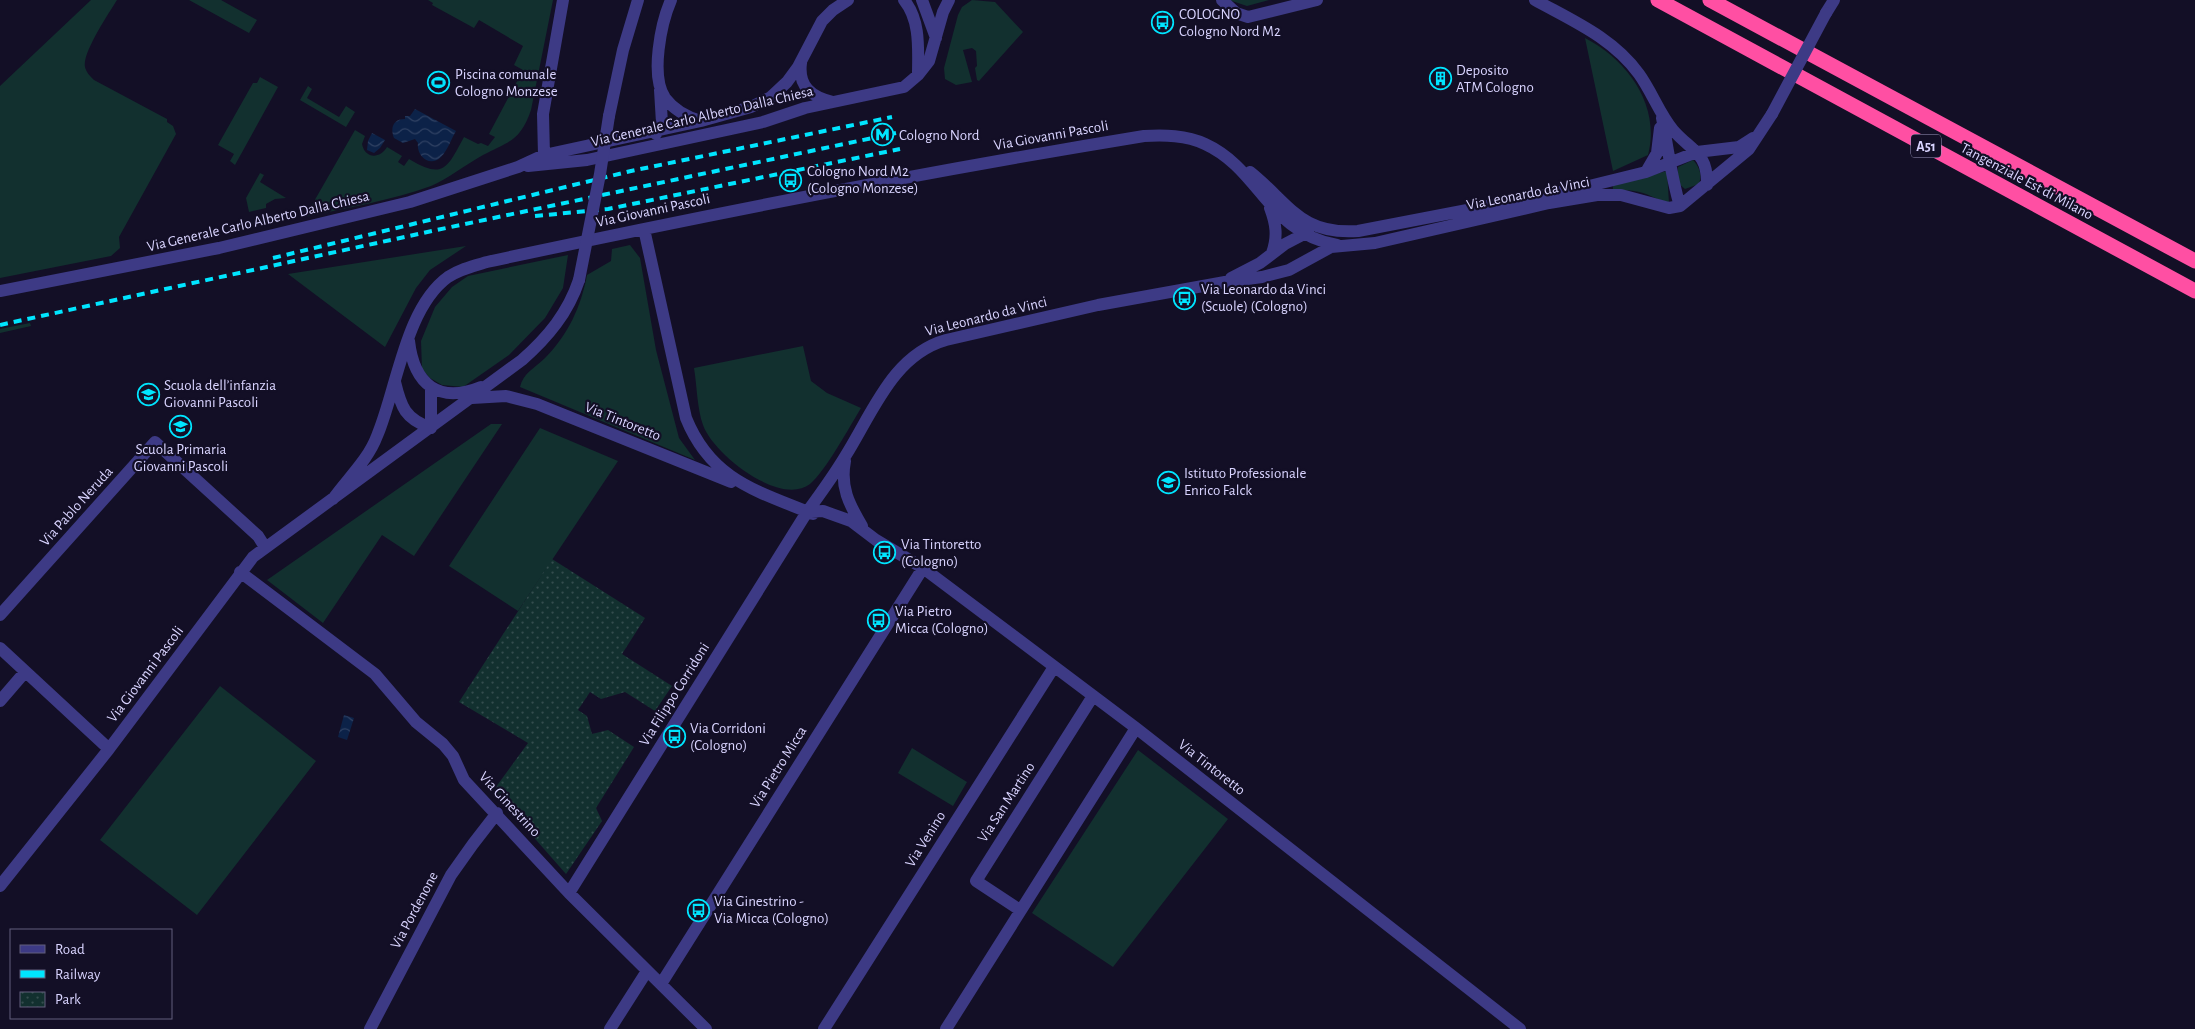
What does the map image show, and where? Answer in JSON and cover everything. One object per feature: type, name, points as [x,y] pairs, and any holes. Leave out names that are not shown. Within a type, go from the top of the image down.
[{"type":"highway","name":"Tangenziale Est di Milano","points":[[1658,0],[2195,291]]},
{"type":"highway","name":"Tangenziale Est di Milano","points":[[1712,0],[2195,261]]},
{"type":"street","points":[[549,159],[543,114],[563,0]]},
{"type":"street","name":"Via Giovanni Pascoli","points":[[0,886],[109,749],[252,557],[522,360],[549,333],[566,310],[579,280],[600,174],[609,116],[623,50],[638,0]]},
{"type":"street","points":[[646,148],[660,128],[662,117],[660,87],[661,36],[671,0]]},
{"type":"street","name":"Via Generale Carlo Alberto Dalla Chiesa","points":[[0,292],[274,236],[410,202],[518,167],[660,128],[701,121],[741,110],[764,102],[787,82],[801,63],[822,21],[833,10],[848,0]]},
{"type":"street","points":[[904,0],[913,14],[918,38],[918,75]]},
{"type":"street","points":[[922,0],[936,38]]},
{"type":"street","name":"Via Generale Carlo Alberto Dalla Chiesa","points":[[549,159],[587,160],[763,122],[833,102],[898,89],[908,84],[918,75],[930,58],[943,12],[949,0]]},
{"type":"street","points":[[1222,0],[1236,13],[1248,17],[1317,0]]},
{"type":"street","points":[[1248,17],[1267,10],[1282,0]]},
{"type":"street","points":[[1534,0],[1592,31],[1617,49],[1638,73],[1672,129],[1697,152],[1707,170],[1706,185]]},
{"type":"street","name":"Via Leonardo da Vinci","points":[[807,512],[846,457],[895,374],[910,358],[932,344],[1098,305],[1262,277],[1289,270],[1328,249],[1375,243],[1549,203],[1597,195],[1622,196],[1669,208],[1680,206],[1749,149],[1763,130],[1834,0]]},
{"type":"street","name":"Via Generale Carlo Alberto Dalla Chiesa","points":[[801,63],[801,79],[808,91],[833,102]]},
{"type":"street","points":[[660,87],[666,99],[677,110],[701,121]]},
{"type":"street","points":[[1660,111],[1672,163],[1674,185],[1680,206]]},
{"type":"street","points":[[1646,172],[1657,153],[1660,111]]},
{"type":"street","name":"Via Leonardo da Vinci","points":[[1225,282],[1307,234],[1323,230],[1358,231],[1571,190],[1646,172],[1697,152],[1739,147],[1763,130]]},
{"type":"street","name":"Via Giovanni Pascoli","points":[[333,499],[349,476],[365,460],[377,436],[409,338],[425,302],[439,284],[458,271],[487,262],[913,175],[1144,136],[1184,137],[1205,144],[1231,161],[1289,224],[1307,234],[1340,246]]},
{"type":"street","name":"Via Leonardo da Vinci","points":[[1205,144],[1232,157],[1300,217],[1309,224],[1323,230]]},
{"type":"street","points":[[1268,203],[1277,230],[1277,240],[1272,253]]},
{"type":"street","name":"Via Leonardo da Vinci","points":[[1300,217],[1307,234]]},
{"type":"street","name":"Via Tintoretto","points":[[644,229],[686,418],[715,464],[734,479],[757,493]]},
{"type":"street","points":[[1304,262],[1310,250],[1307,234]]},
{"type":"street","points":[[409,338],[411,356],[415,368],[431,388],[456,394],[470,391],[494,381]]},
{"type":"street","points":[[395,381],[406,414],[417,423],[431,428],[431,388]]},
{"type":"street","name":"Via Tintoretto","points":[[472,398],[506,396],[538,404],[757,493],[871,536],[923,568],[1136,728],[1520,1029]]},
{"type":"street","name":"Via Pablo Neruda","points":[[0,615],[155,442],[258,536],[265,547]]},
{"type":"street","name":"Via Tintoretto","points":[[846,457],[842,476],[846,494],[852,509],[871,536]]},
{"type":"street","name":"Via Filippo Corridoni","points":[[569,893],[807,512]]},
{"type":"street","name":"Via Pietro Micca","points":[[661,984],[923,568]]},
{"type":"street","name":"Via Ginestrino","points":[[240,572],[375,674],[416,722],[443,744],[453,756],[464,780],[497,813],[569,893],[706,1029]]},
{"type":"street","points":[[0,648],[109,749]]},
{"type":"street","name":"Via Venino","points":[[824,1029],[1054,667]]},
{"type":"street","points":[[0,701],[25,672]]},
{"type":"street","name":"Via San Martino","points":[[1020,910],[976,881],[1093,696]]},
{"type":"street","points":[[946,1029],[1136,728]]},
{"type":"street","name":"Via Pordenone","points":[[370,1029],[451,875],[497,813]]},
{"type":"street","points":[[610,1029],[647,971]]},
{"type":"green space","points":[[91,0],[117,0],[88,52],[85,61],[87,72],[94,80],[167,119],[167,122],[173,126],[176,134],[119,237],[120,248],[111,256],[0,278],[0,86]]},
{"type":"green space","points":[[189,0],[221,0],[257,20],[249,33]]},
{"type":"green space","points":[[428,0],[553,0],[531,110],[523,128],[507,143],[431,186],[385,200],[305,217],[355,130],[365,136],[362,144],[369,155],[381,154],[387,147],[402,156],[398,162],[404,166],[409,159],[430,169],[443,168],[453,156],[464,137],[478,144],[481,143],[488,146],[495,137],[489,134],[523,70],[514,65],[523,46],[479,20],[474,28],[432,5],[433,3]]},
{"type":"green space","points":[[972,0],[995,2],[1023,32],[979,81],[977,80],[975,68],[977,66],[976,51],[972,48],[963,50],[972,82],[956,85],[945,79],[944,68],[958,15],[962,7]]},
{"type":"green space","points":[[1229,0],[1269,0],[1247,6]]},
{"type":"green space","points":[[1585,38],[1601,47],[1627,72],[1638,86],[1650,119],[1651,137],[1648,155],[1613,171]]},
{"type":"green space","points":[[260,77],[278,87],[235,165],[230,161],[234,154],[218,145],[253,83],[257,83]]},
{"type":"green space","points":[[308,86],[312,89],[307,98],[339,117],[346,106],[355,112],[346,127],[300,100]]},
{"type":"green space","points":[[1693,160],[1700,171],[1699,184],[1685,189],[1678,183],[1678,167]]},
{"type":"green space","points":[[1667,171],[1669,203],[1638,192],[1613,190],[1613,185]]},
{"type":"green space","points":[[260,173],[264,175],[260,182],[286,198],[275,199],[266,204],[266,208],[249,212],[246,198]]},
{"type":"green space","points":[[630,245],[640,258],[656,350],[679,438],[695,460],[520,387],[527,374],[545,358],[567,330],[581,298],[587,275],[611,261],[612,249]]},
{"type":"green space","points":[[466,246],[430,270],[416,288],[385,347],[288,274]]},
{"type":"green space","points":[[568,255],[563,288],[545,318],[509,355],[463,387],[442,385],[430,378],[422,369],[421,341],[435,307],[452,287],[468,276]]},
{"type":"green space","points":[[30,323],[31,326],[0,333],[0,329]]},
{"type":"green space","points":[[803,346],[811,381],[827,393],[861,408],[830,459],[816,478],[810,484],[797,489],[782,489],[749,474],[720,450],[709,437],[701,418],[694,368]]},
{"type":"green space","points":[[491,424],[502,424],[414,556],[382,535],[323,623],[267,580]]},
{"type":"green space","points":[[540,428],[618,461],[518,611],[449,566]]},
{"type":"green space","points":[[552,559],[645,618],[622,654],[672,686],[655,711],[625,692],[601,699],[590,692],[578,710],[587,716],[592,734],[608,730],[634,747],[596,808],[602,821],[566,874],[493,791],[528,743],[459,702]]},
{"type":"green space","points":[[220,686],[316,761],[197,915],[100,840]]},
{"type":"green space","points":[[912,748],[967,782],[953,806],[898,773]]},
{"type":"green space","points":[[1138,750],[1228,819],[1113,967],[1032,913]]},
{"type":"water","points":[[415,109],[456,131],[446,151],[437,160],[428,161],[421,156],[415,139],[403,143],[394,138],[392,131],[395,122],[405,119],[405,116],[410,116]]},
{"type":"water","points":[[372,133],[385,140],[374,153],[367,150],[368,141]]},
{"type":"water","points":[[344,715],[354,718],[347,740],[338,737]]},
{"type":"railway","points":[[273,258],[631,171],[892,117]]},
{"type":"railway","points":[[0,325],[896,133]]},
{"type":"railway","points":[[535,216],[608,209],[900,149]]},
{"type":"place","name":"COLOGNO Cologno Nord M2","points":[[1163,23]]},
{"type":"place","name":"Deposito ATM Cologno","points":[[1440,79]]},
{"type":"place","name":"Piscina comunale Cologno Monzese","points":[[439,83]]},
{"type":"place","name":"Cologno Nord","points":[[883,135]]},
{"type":"place","name":"Cologno Nord M2 (Cologno Monzese)","points":[[791,180]]},
{"type":"place","name":"Via Leonardo da Vinci (Scuole) (Cologno)","points":[[1185,298]]},
{"type":"place","name":"Scuola dell’infanzia Giovanni Pascoli","points":[[148,394]]},
{"type":"place","name":"Scuola Primaria Giovanni Pascoli","points":[[181,426]]},
{"type":"place","name":"Istituto Professionale Enrico Falck","points":[[1168,482]]},
{"type":"place","name":"Via Tintoretto (Cologno)","points":[[885,553]]},
{"type":"place","name":"Via Pietro Micca (Cologno)","points":[[879,620]]},
{"type":"place","name":"Via Corridoni (Cologno)","points":[[674,737]]},
{"type":"place","name":"Via Ginestrino - Via Micca (Cologno)","points":[[698,910]]}]
